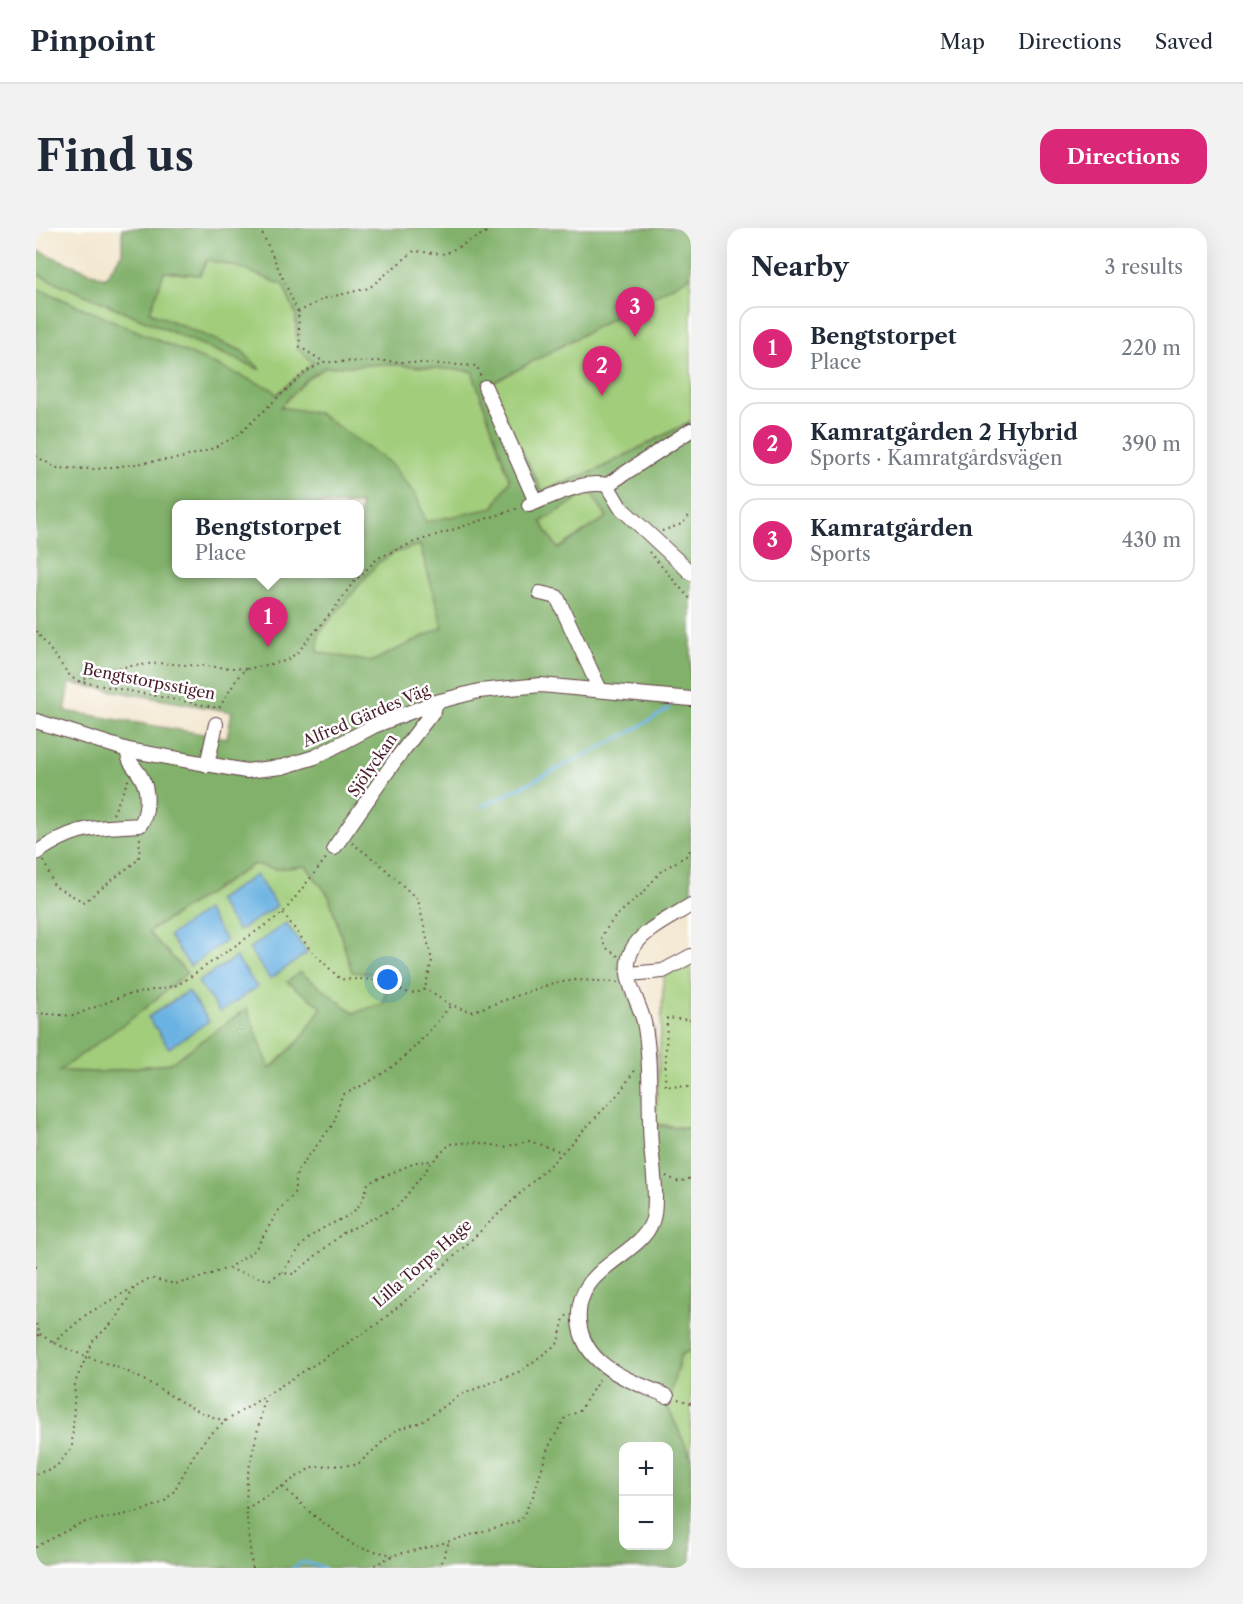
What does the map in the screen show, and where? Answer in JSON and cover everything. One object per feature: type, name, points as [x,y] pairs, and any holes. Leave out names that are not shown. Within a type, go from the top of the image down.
[{"type":"street","points":[[485,387],[531,504],[584,485],[595,483],[607,485],[691,430]]},
{"type":"street","points":[[607,485],[620,507],[647,540],[691,573]]},
{"type":"street","points":[[540,593],[556,597],[600,690]]},
{"type":"street","name":"Alfred Gärdes Väg","points":[[36,721],[128,750],[246,771],[282,767],[315,757],[374,726],[436,702],[469,693],[530,686],[691,699]]},
{"type":"street","name":"Sjölyckan","points":[[338,842],[434,710],[436,702]]},
{"type":"street","points":[[207,765],[216,724]]},
{"type":"street","points":[[38,851],[72,831],[140,825],[146,818],[144,780],[127,758],[128,750]]},
{"type":"street","points":[[667,1395],[606,1369],[584,1346],[579,1320],[582,1293],[594,1278],[647,1233],[654,1215],[655,1172],[644,1022],[629,973],[634,946],[642,938],[691,905]]},
{"type":"street","points":[[629,973],[663,971],[691,956]]},
{"type":"path","points":[[260,228],[298,312],[300,347],[324,362]]},
{"type":"path","points":[[298,312],[326,298],[369,288],[414,251],[445,254],[494,228]]},
{"type":"path","points":[[36,456],[56,468],[97,469],[181,458],[209,450],[237,436],[305,372],[324,362],[385,361],[477,366],[485,387]]},
{"type":"path","points":[[364,572],[378,558],[411,543],[531,504]]},
{"type":"path","points":[[691,513],[682,524],[647,540],[691,600]]},
{"type":"path","points":[[77,681],[115,668],[157,663],[247,669],[285,662],[297,653],[358,578]]},
{"type":"path","name":"Bengtstorpsstigen","points":[[36,631],[70,676],[77,681],[219,708],[240,675],[247,669]]},
{"type":"path","points":[[107,828],[134,768]]},
{"type":"path","points":[[38,851],[54,886],[84,902],[139,859],[140,825]]},
{"type":"path","points":[[36,1013],[73,1016],[123,996],[178,985],[283,913],[338,842],[380,864],[418,900],[432,961],[425,988],[417,993],[404,993],[384,982],[340,979],[309,948],[283,913]]},
{"type":"path","points":[[629,973],[605,947],[604,932],[661,871],[686,856],[691,849]]},
{"type":"path","points":[[425,988],[451,1005],[471,1012],[550,984],[629,973]]},
{"type":"path","points":[[53,1343],[87,1314],[150,1278],[175,1284],[228,1268],[255,1250],[278,1211],[294,1194],[297,1171],[334,1123],[342,1095],[374,1081],[414,1050],[451,1005]]},
{"type":"path","points":[[691,1020],[667,1018],[665,1086],[691,1087]]},
{"type":"path","name":"Lilla Torps Hage","points":[[36,1547],[81,1523],[142,1511],[164,1502],[174,1491],[201,1445],[226,1421],[265,1398],[376,1324],[476,1238],[620,1092],[642,1060],[647,1059]]},
{"type":"path","points":[[281,1273],[294,1274],[342,1233],[398,1206],[433,1161],[450,1144],[475,1142],[504,1147],[529,1141],[562,1152]]},
{"type":"path","points":[[228,1268],[268,1280],[281,1273],[300,1249],[320,1230],[350,1215],[364,1200],[368,1183],[417,1162],[433,1161]]},
{"type":"path","points":[[655,1172],[679,1182],[691,1178]]},
{"type":"path","points":[[36,1266],[36,1271]]},
{"type":"path","points":[[36,1474],[56,1467],[72,1447],[75,1383],[93,1341],[117,1318],[135,1286]]},
{"type":"path","points":[[246,1509],[314,1466],[357,1465],[396,1430],[422,1422],[460,1395],[521,1371],[558,1343],[564,1318],[581,1305]]},
{"type":"path","points":[[36,1324],[40,1334],[53,1343],[129,1372],[204,1414],[226,1421]]},
{"type":"path","points":[[36,1337],[40,1334]]},
{"type":"path","points":[[369,1568],[394,1555],[521,1520],[534,1494],[548,1448],[566,1416],[579,1412],[606,1369]]},
{"type":"path","points":[[252,1568],[246,1509],[247,1478],[265,1398]]},
{"type":"path","points":[[283,1487],[313,1515],[356,1547],[394,1555]]},
{"type":"path","points":[[440,1568],[449,1541]]},
{"type":"green space","points":[[122,228],[691,228],[691,276],[489,385],[542,491],[595,471],[691,421],[691,900],[637,934],[624,948],[619,967],[630,998],[654,1027],[656,1057],[653,1091],[654,1125],[691,1129],[691,1350],[681,1355],[667,1405],[691,1458],[691,1568],[36,1568],[36,288],[272,389],[276,395],[313,363],[297,348],[296,315],[283,285],[238,267],[207,260],[200,275],[164,272],[150,312],[242,351],[261,370],[36,274],[36,250],[105,278],[122,253]],"holes":[[[387,364],[472,371],[510,480],[493,508],[426,522],[416,495],[390,463],[318,413],[280,407],[307,379],[326,367]],[[590,491],[607,517],[558,549],[541,522]],[[420,545],[443,627],[371,662],[318,652],[319,633],[377,564],[393,553]],[[70,683],[232,712],[227,738],[65,711]],[[254,864],[275,869],[306,866],[329,896],[352,972],[388,975],[384,1003],[354,1013],[300,972],[287,982],[322,1007],[301,1039],[270,1069],[247,1008],[171,1063],[102,1072],[59,1071],[139,1013],[187,973],[148,932]]]},
{"type":"green space","points":[[207,259],[238,266],[283,285],[296,315],[297,348],[314,363],[276,395],[272,389],[36,288],[36,274],[259,369],[242,351],[150,312],[164,272],[200,275]]},
{"type":"green space","points":[[691,276],[691,421],[595,471],[542,491],[489,385]]},
{"type":"green space","points":[[387,364],[472,371],[510,480],[493,508],[426,522],[416,495],[390,463],[318,413],[280,407],[307,379],[326,367]]},
{"type":"green space","points":[[590,490],[607,517],[558,549],[541,522]]},
{"type":"green space","points":[[420,544],[444,628],[371,662],[317,652],[319,633],[377,563],[393,553]]},
{"type":"green space","points":[[254,864],[275,869],[306,866],[329,896],[352,972],[388,974],[385,1003],[354,1013],[300,972],[288,982],[322,1007],[301,1039],[269,1069],[247,1009],[171,1063],[102,1072],[58,1071],[139,1013],[187,973],[148,932]]},
{"type":"green space","points":[[691,960],[691,1128],[655,1124],[664,974]]},
{"type":"green space","points":[[691,1350],[691,1458],[667,1405],[681,1354]]},
{"type":"water","points":[[256,875],[277,906],[238,931],[217,900]]},
{"type":"water","points":[[206,910],[226,940],[190,966],[169,936]]},
{"type":"water","points":[[286,923],[307,953],[270,979],[249,949]]},
{"type":"water","points":[[236,957],[257,987],[220,1012],[198,982]]},
{"type":"water","points":[[188,991],[209,1021],[169,1048],[148,1017]]},
{"type":"waterway","points":[[481,807],[627,734],[670,708]]},
{"type":"waterway","points":[[293,1568],[303,1562],[324,1568]]},
{"type":"place","name":"Kamratgården","points":[[635,337]]},
{"type":"place","name":"Kamratgården 2 Hybrid","points":[[602,396]]},
{"type":"place","name":"Bengtstorpet","points":[[268,647]]}]
